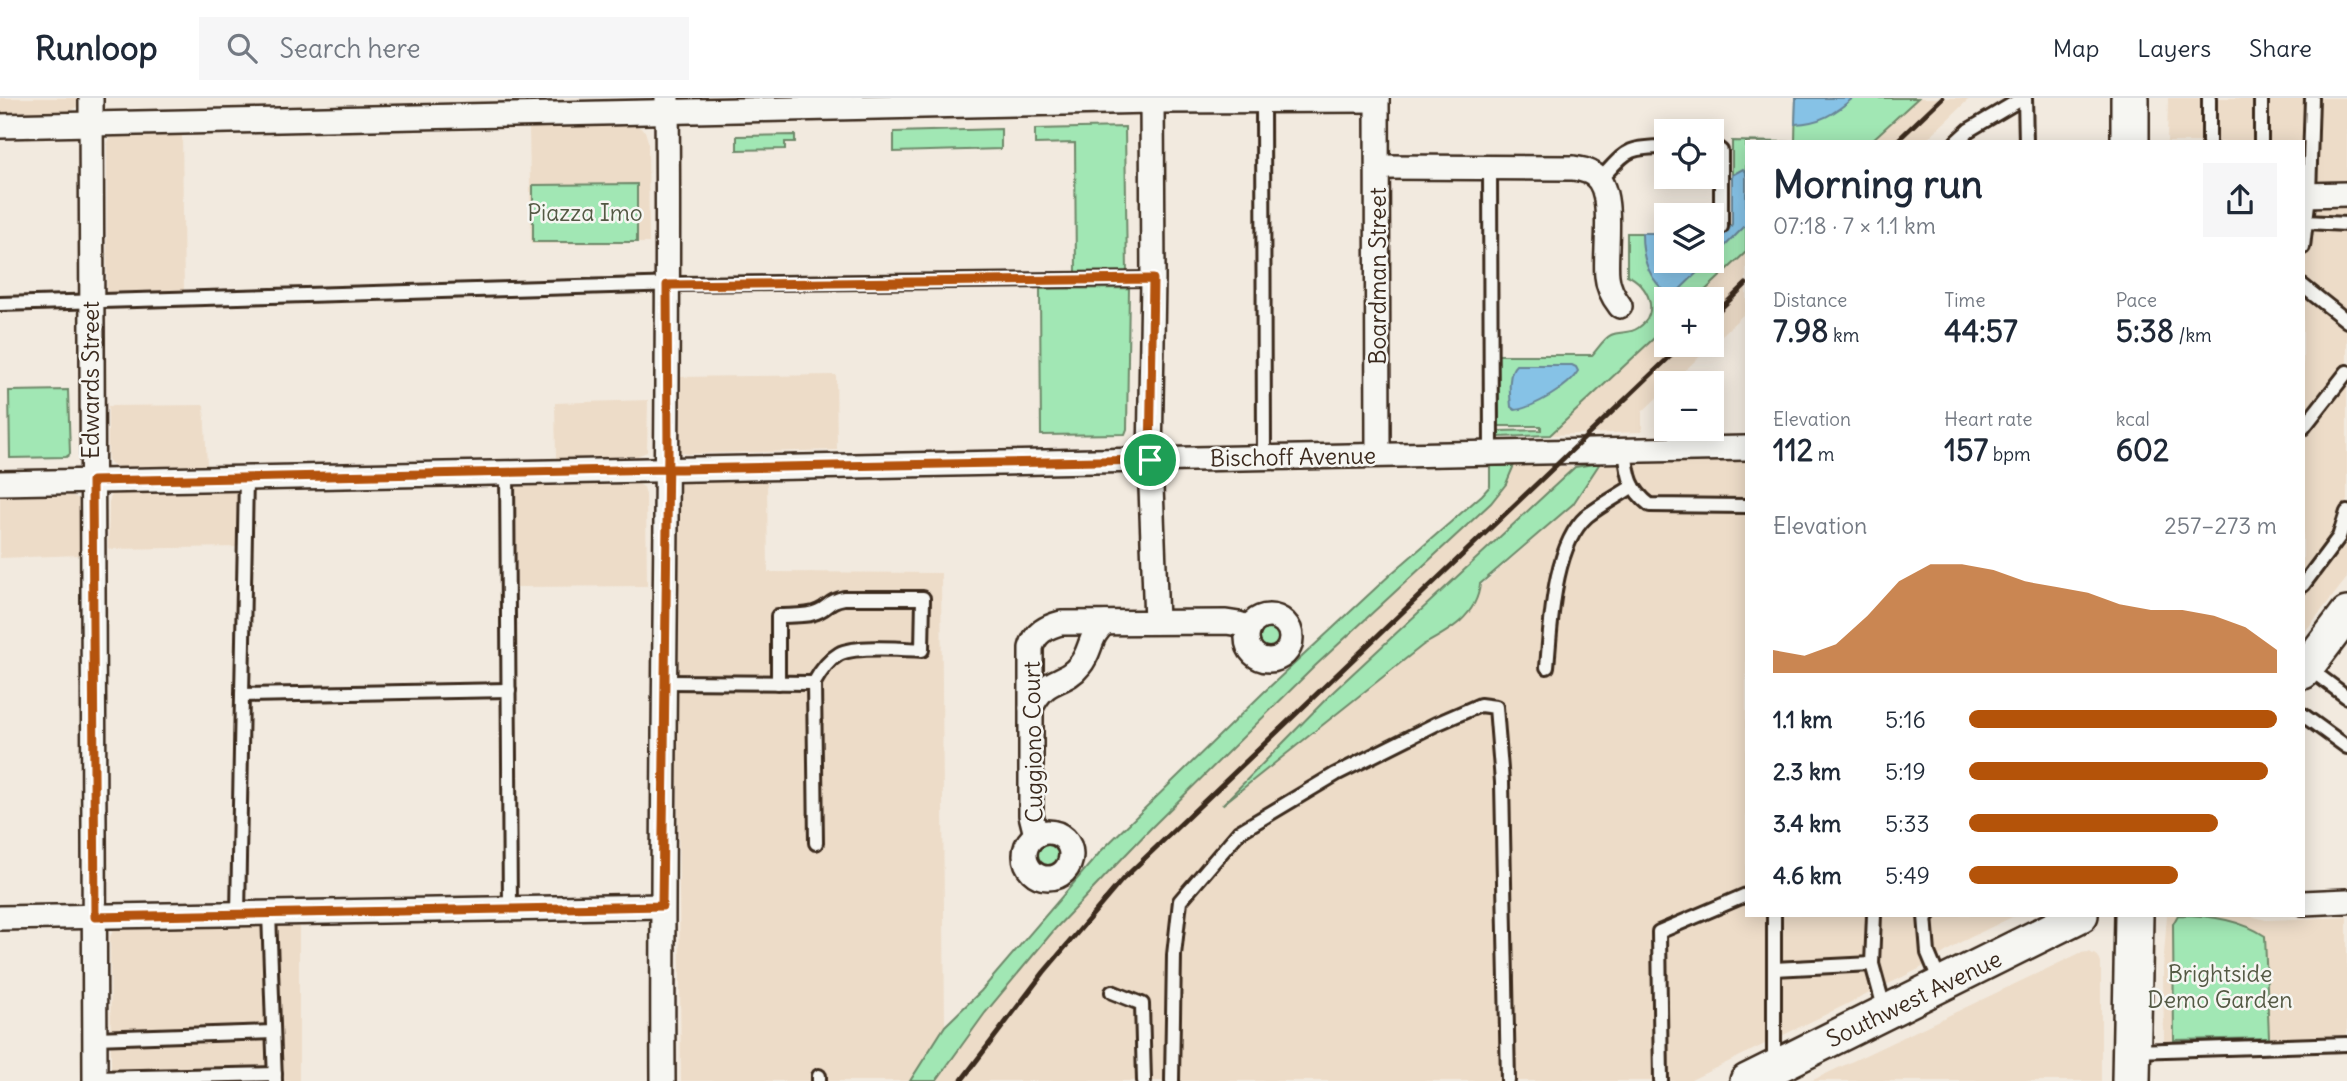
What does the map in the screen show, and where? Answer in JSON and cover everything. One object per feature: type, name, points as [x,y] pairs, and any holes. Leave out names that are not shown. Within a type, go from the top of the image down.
[{"type":"main road","points":[[2130,98],[2130,140]]},
{"type":"main road","points":[[2131,1066],[2134,917]]},
{"type":"street","name":"Edwards Street","points":[[91,98],[95,1080]]},
{"type":"street","points":[[0,126],[667,105],[1377,99]]},
{"type":"street","name":"Boardman Street","points":[[1377,99],[1378,455]]},
{"type":"street","points":[[1152,100],[1150,460],[1156,622]]},
{"type":"street","points":[[663,1081],[667,105]]},
{"type":"street","points":[[1378,167],[1586,170],[1603,186],[1607,206],[1607,276],[1614,299],[1620,306]]},
{"type":"street","points":[[2306,195],[2347,194]]},
{"type":"street","name":"Bischoff Avenue","points":[[0,482],[1745,448]]},
{"type":"street","points":[[2305,669],[2347,614]]},
{"type":"street","points":[[1031,708],[1038,694],[1046,687],[1078,668],[1084,660],[1091,637],[1105,623],[1226,622],[1249,629]]},
{"type":"street","name":"Cuggiono Court","points":[[1036,835],[1031,815],[1033,639],[1052,625],[1105,623]]},
{"type":"street","points":[[2305,903],[2347,901]]},
{"type":"street","points":[[0,918],[662,906]]},
{"type":"street","name":"Southwest Avenue","points":[[1760,1074],[1886,1014],[2077,917]]},
{"type":"lane","points":[[1958,140],[1969,130],[2024,98],[2026,140]]},
{"type":"lane","points":[[2208,140],[2209,98]]},
{"type":"lane","points":[[2261,98],[2261,140]]},
{"type":"lane","points":[[2305,230],[2312,98]]},
{"type":"lane","points":[[1263,99],[1264,458]]},
{"type":"lane","points":[[1599,180],[1627,152],[1634,148],[1654,147]]},
{"type":"lane","points":[[1490,167],[1491,453]]},
{"type":"lane","points":[[2306,222],[2347,224]]},
{"type":"lane","points":[[0,304],[667,285],[1153,279]]},
{"type":"lane","points":[[2305,288],[2347,321]]},
{"type":"lane","points":[[2305,425],[2347,372]]},
{"type":"lane","points":[[1625,450],[1628,475],[1637,496],[1650,505],[1745,506]]},
{"type":"lane","points":[[507,472],[510,909]]},
{"type":"lane","points":[[237,914],[246,477]]},
{"type":"lane","points":[[1547,667],[1557,578],[1570,541],[1586,517],[1633,486]]},
{"type":"lane","points":[[2305,582],[2339,537],[2347,512]]},
{"type":"lane","points":[[778,683],[778,616],[814,613],[821,611],[834,600],[844,598],[923,598],[922,650],[869,649],[841,652],[821,671],[814,683],[816,843]]},
{"type":"lane","points":[[2305,669],[2347,697]]},
{"type":"lane","points":[[665,682],[814,683]]},
{"type":"lane","points":[[242,695],[509,690]]},
{"type":"lane","points":[[1172,1081],[1174,955],[1180,901],[1238,832],[1336,774],[1480,705],[1496,707],[1503,782],[1508,1081]]},
{"type":"lane","points":[[2305,716],[2347,747]]},
{"type":"lane","points":[[1661,1081],[1659,932],[1745,895]]},
{"type":"lane","points":[[95,1080],[275,1077],[268,913]]},
{"type":"lane","points":[[1760,1074],[1774,969],[1774,917]]},
{"type":"lane","points":[[1874,917],[1872,964],[1886,1014]]},
{"type":"lane","points":[[1925,917],[1928,953],[1942,986]]},
{"type":"lane","points":[[1774,969],[1872,964]]},
{"type":"lane","points":[[1112,992],[1142,1004],[1144,1081]]},
{"type":"lane","points":[[95,1038],[273,1032]]},
{"type":"lane","points":[[2131,1066],[2347,1044]]},
{"type":"shaded area","points":[[0,98],[79,98],[79,102],[70,112],[0,115]]},
{"type":"shaded area","points":[[1918,98],[1970,98],[1926,140],[1872,140]]},
{"type":"shaded area","points":[[2168,98],[2347,98],[2347,578],[2305,631],[2305,140],[2167,140]]},
{"type":"shaded area","points":[[529,125],[636,125],[645,131],[648,141],[649,243],[531,244]]},
{"type":"shaded area","points":[[182,132],[184,293],[107,295],[107,145],[110,137],[120,134]]},
{"type":"shaded area","points":[[1745,253],[1745,313],[1724,333],[1724,287],[1709,287]]},
{"type":"shaded area","points":[[1654,338],[1654,357],[1699,357],[1685,371],[1654,371],[1654,400],[1642,412],[1642,432],[1550,435]]},
{"type":"shaded area","points":[[836,375],[837,450],[687,454],[680,452],[677,446],[676,377]]},
{"type":"shaded area","points":[[648,400],[647,452],[637,456],[556,459],[555,403]]},
{"type":"shaded area","points":[[204,405],[207,465],[119,467],[112,465],[108,459],[108,406]]},
{"type":"shaded area","points":[[1745,461],[1745,917],[2012,917],[1961,942],[1919,969],[1689,1081],[937,1081],[985,1013],[1055,929],[1152,827],[1315,666],[1491,503],[1510,478],[1514,465],[1575,467],[1334,691],[1228,799],[1338,711],[1576,502],[1600,463]]},
{"type":"shaded area","points":[[688,479],[767,480],[768,572],[941,573],[945,1026],[910,1081],[681,1081],[675,493],[679,485]]},
{"type":"shaded area","points":[[638,484],[644,487],[646,495],[647,586],[517,587],[516,486]]},
{"type":"shaded area","points":[[122,490],[240,490],[239,547],[108,549],[109,502],[112,493]]},
{"type":"shaded area","points":[[71,495],[79,499],[80,555],[0,558],[0,497]]},
{"type":"shaded area","points":[[2167,917],[2255,917],[2266,920],[2347,917],[2347,1037],[2164,1041],[2163,969]]},
{"type":"shaded area","points":[[299,925],[299,1081],[111,1081],[110,937],[114,929],[126,926]]},
{"type":"shaded area","points":[[2089,952],[2098,956],[2101,963],[2101,1081],[1811,1081],[2080,953]]},
{"type":"green space","points":[[1796,98],[1918,98],[1872,140],[1795,140]]},
{"type":"green space","points":[[1125,127],[1127,274],[1076,274],[1075,143],[1035,144],[1035,129]]},
{"type":"green space","points":[[1001,129],[1001,149],[894,152],[894,132]]},
{"type":"green space","points":[[795,135],[795,142],[785,142],[785,149],[737,150],[737,136]]},
{"type":"green space","points":[[1732,141],[1745,141],[1745,253],[1724,273],[1724,232],[1732,224]]},
{"type":"green space","name":"Piazza Imo","points":[[637,184],[637,242],[533,242],[533,185]]},
{"type":"green space","points":[[1627,233],[1654,233],[1654,273],[1724,273],[1709,287],[1654,287],[1654,338],[1550,435],[1499,437],[1499,431],[1541,430],[1541,426],[1499,426],[1498,355],[1592,355],[1608,337],[1632,331],[1645,322],[1649,315],[1649,299],[1641,285],[1627,275]]},
{"type":"green space","points":[[1129,288],[1125,434],[1041,435],[1040,289]]},
{"type":"green space","points":[[68,390],[70,454],[66,457],[10,458],[9,391]]},
{"type":"green space","points":[[1600,463],[1573,504],[1480,584],[1478,595],[1468,614],[1423,645],[1222,805],[1334,691],[1575,467]]},
{"type":"green space","points":[[1514,465],[1506,484],[1491,503],[1315,666],[1152,827],[1055,929],[985,1013],[936,1081],[910,1081],[945,1026],[981,991],[1101,851],[1263,693],[1392,573],[1482,495],[1490,486],[1490,466]]},
{"type":"green space","points":[[1269,626],[1278,630],[1282,639],[1278,648],[1269,652],[1260,648],[1256,639],[1260,630]]},
{"type":"green space","points":[[1049,843],[1058,847],[1062,856],[1058,865],[1049,869],[1040,865],[1036,856],[1040,847]]},
{"type":"green space","name":"Brightside Demo Garden","points":[[2177,917],[2223,919],[2265,936],[2269,1038],[2174,1040],[2173,924]]},
{"type":"water","points":[[1796,98],[1853,98],[1826,117],[1795,124]]},
{"type":"water","points":[[1743,169],[1745,226],[1724,247],[1724,232],[1732,224],[1732,175]]},
{"type":"water","points":[[1642,233],[1654,233],[1654,273],[1697,273],[1682,287],[1661,287],[1652,277],[1643,252]]},
{"type":"water","points":[[1516,365],[1572,365],[1578,371],[1567,384],[1550,396],[1515,410],[1511,407],[1510,384],[1511,373]]},
{"type":"railway","points":[[1898,140],[1942,98]]},
{"type":"railway","points":[[1724,305],[1745,285]]},
{"type":"railway","points":[[961,1081],[1044,972],[1122,880],[1669,357]]},
{"type":"route","points":[[1150,460],[667,469],[333,476],[246,477],[92,481],[95,917],[662,906],[667,469],[668,451],[667,285],[1153,279],[1150,460]]}]
